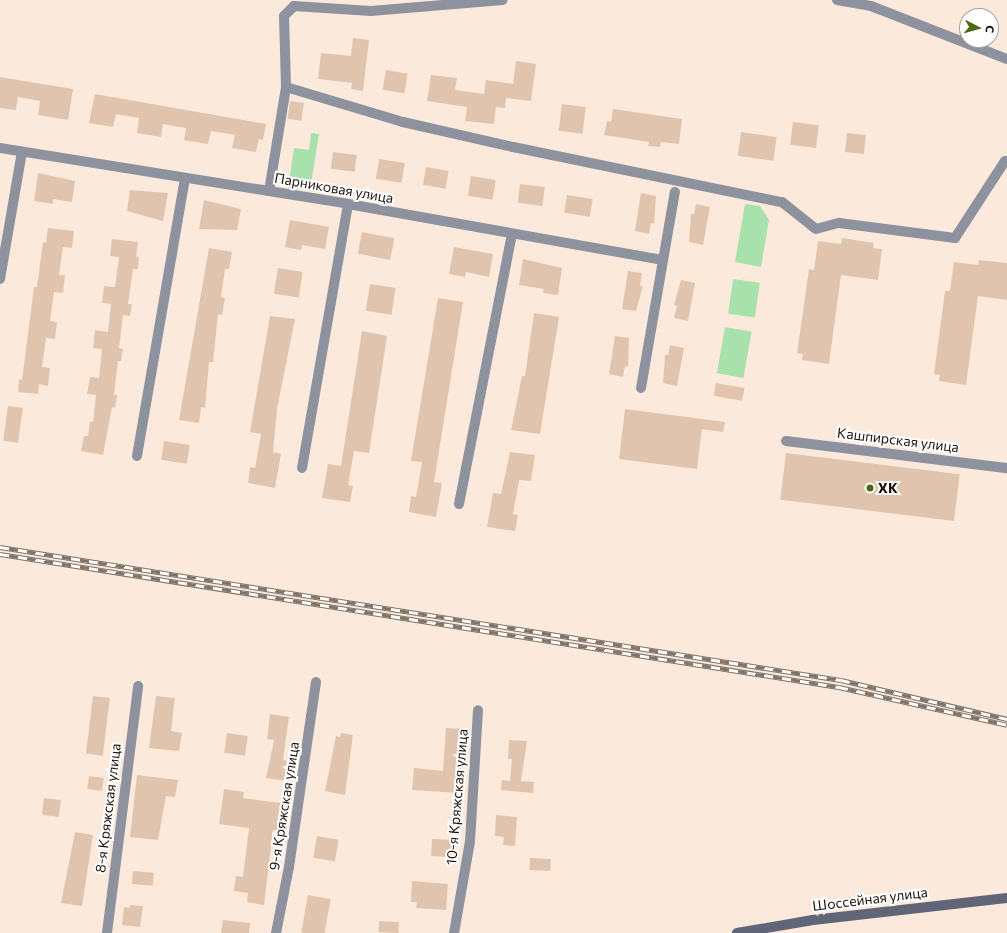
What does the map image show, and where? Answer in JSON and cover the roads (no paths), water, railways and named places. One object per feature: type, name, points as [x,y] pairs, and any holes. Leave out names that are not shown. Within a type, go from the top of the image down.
[{"type":"main road","name":"Шоссейная улица","points":[[736,933],[813,920],[1007,898]]},
{"type":"street","points":[[269,191],[286,87],[284,16],[294,6],[371,11],[503,0]]},
{"type":"street","points":[[837,0],[871,3],[1007,59]]},
{"type":"street","points":[[286,87],[403,122],[513,148],[782,202],[816,229],[839,223],[955,238],[1006,161]]},
{"type":"street","name":"Парниковая улица","points":[[0,148],[348,204],[512,235],[662,260]]},
{"type":"street","points":[[0,279],[22,152]]},
{"type":"street","points":[[136,456],[185,178]]},
{"type":"street","points":[[640,388],[675,192]]},
{"type":"street","points":[[302,468],[348,204]]},
{"type":"street","points":[[459,504],[512,235]]},
{"type":"street","name":"Кашпирская улица","points":[[786,441],[1007,468]]},
{"type":"street","name":"9-я Кряжская улица","points":[[276,933],[289,867],[316,682]]},
{"type":"street","name":"8-я Кряжская улица","points":[[107,933],[138,686]]},
{"type":"street","name":"10-я Кряжская улица","points":[[454,933],[470,841],[478,710]]},
{"type":"railway","points":[[0,547],[841,680],[1007,719]]},
{"type":"railway","points":[[0,554],[839,687],[1007,725]]},
{"type":"place","name":"ХК","points":[[870,488]]}]
